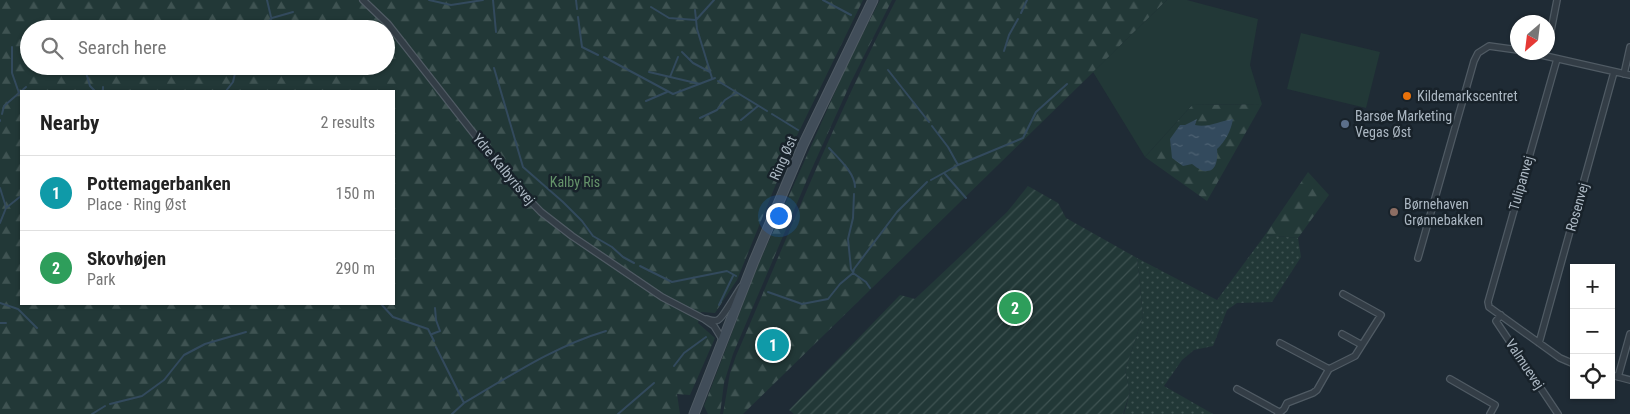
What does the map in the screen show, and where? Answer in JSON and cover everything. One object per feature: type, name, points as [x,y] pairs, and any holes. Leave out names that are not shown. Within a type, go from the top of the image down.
[{"type":"main road","name":"Ring Øst","points":[[694,414],[745,282],[803,145],[873,0]]},
{"type":"street","name":"Ydre Kalbyrisvej","points":[[363,0],[384,20]]},
{"type":"street","points":[[1554,15],[1557,0]]},
{"type":"street","name":"Ydre Kalbyrisvej","points":[[395,33],[511,181],[541,212],[579,241],[662,297],[714,326],[722,339]]},
{"type":"street","points":[[1418,258],[1474,61],[1478,53],[1489,46],[1510,49]]},
{"type":"street","points":[[1557,59],[1627,74],[1630,47]]},
{"type":"street","name":"Tulipanvej","points":[[1489,307],[1488,302],[1557,59]]},
{"type":"street","name":"Rosenvej","points":[[1539,343],[1614,72]]},
{"type":"street","points":[[704,319],[715,321],[721,318],[745,282]]},
{"type":"street","points":[[1237,389],[1278,413],[1287,403],[1317,390],[1329,369],[1355,356],[1381,314],[1343,294]]},
{"type":"street","name":"Valmuevej","points":[[1489,307],[1560,358],[1570,362]]},
{"type":"street","name":"Valmuevej","points":[[1501,315],[1496,321],[1558,414]]},
{"type":"street","points":[[1342,334],[1362,345]]},
{"type":"street","points":[[1618,377],[1630,334]]},
{"type":"street","points":[[1280,343],[1329,369]]},
{"type":"street","points":[[1615,376],[1630,380]]},
{"type":"street","points":[[1450,379],[1495,405],[1490,414]]},
{"type":"green space","name":"Kalby Ris","points":[[0,0],[863,0],[789,152],[737,280],[715,313],[701,312],[698,323],[715,338],[690,395],[677,394],[680,414],[0,414]]},
{"type":"green space","points":[[880,0],[892,0],[851,82],[809,175],[733,354],[724,383],[720,414],[708,414],[704,406],[756,270],[847,65]]},
{"type":"green space","points":[[896,0],[1167,0],[743,414],[723,414],[730,373],[736,356],[853,87]]},
{"type":"green space","points":[[1167,0],[1187,0],[1258,19],[1250,65],[1262,104],[1192,105],[1145,157],[1093,72]]},
{"type":"green space","points":[[1301,33],[1380,52],[1366,108],[1287,89]]},
{"type":"green space","points":[[1262,104],[1207,201],[1145,157],[1192,105]]},
{"type":"green space","points":[[1308,172],[1329,195],[1298,238],[1265,235]]},
{"type":"green space","points":[[1028,186],[1058,203],[1066,218],[1137,258],[1143,316],[1125,371],[1130,392],[1123,414],[794,414],[789,410],[900,295],[915,299],[1007,212]]},
{"type":"green space","points":[[1265,235],[1298,238],[1301,257],[1272,302],[1237,303],[1227,310],[1213,346],[1194,350],[1182,360],[1164,386],[1213,414],[1124,414],[1130,392],[1125,371],[1143,316],[1137,258],[1217,300]]},
{"type":"water","points":[[1197,119],[1195,125],[1200,126],[1233,119],[1227,136],[1217,149],[1215,166],[1210,170],[1203,171],[1192,164],[1183,166],[1172,158],[1170,139],[1180,125],[1185,125]]},
{"type":"waterway","points":[[267,0],[271,17]]},
{"type":"waterway","points":[[429,0],[451,5],[483,0]]},
{"type":"waterway","points":[[493,0],[496,32]]},
{"type":"waterway","points":[[576,0],[577,9]]},
{"type":"waterway","points":[[651,7],[669,18],[696,20],[714,0]]},
{"type":"waterway","points":[[823,0],[851,15]]},
{"type":"waterway","points":[[1021,13],[1027,0]]},
{"type":"waterway","points":[[695,10],[697,29],[712,78]]},
{"type":"waterway","points":[[270,20],[293,12]]},
{"type":"waterway","points":[[578,17],[582,47],[598,55]]},
{"type":"waterway","points":[[1004,51],[1009,35],[1018,19]]},
{"type":"waterway","points":[[12,47],[12,73],[19,93]]},
{"type":"waterway","points":[[682,52],[693,63],[710,72]]},
{"type":"waterway","points":[[604,57],[673,94],[715,78]]},
{"type":"waterway","points":[[670,77],[678,57]]},
{"type":"waterway","points":[[494,68],[523,167],[563,202],[582,221],[593,236],[634,263]]},
{"type":"waterway","points":[[888,70],[929,122]]},
{"type":"waterway","points":[[649,72],[700,84]]},
{"type":"waterway","points":[[87,75],[90,86],[94,90]]},
{"type":"waterway","points":[[227,90],[233,82],[235,75]]},
{"type":"waterway","points":[[718,81],[767,111]]},
{"type":"waterway","points":[[931,180],[958,165],[1023,138],[1036,112],[1067,84]]},
{"type":"waterway","points":[[23,90],[26,87]]},
{"type":"waterway","points":[[2,114],[4,106],[20,92]]},
{"type":"waterway","points":[[646,101],[667,92]]},
{"type":"waterway","points":[[700,118],[717,110],[725,100],[736,93]]},
{"type":"waterway","points":[[741,120],[758,106]]},
{"type":"waterway","points":[[772,114],[798,130]]},
{"type":"waterway","points":[[932,126],[948,147],[958,165]]},
{"type":"waterway","points":[[829,148],[849,171],[855,187]]},
{"type":"waterway","points":[[945,174],[966,198]]},
{"type":"waterway","points":[[853,273],[854,269],[897,212],[927,182]]},
{"type":"waterway","points":[[0,188],[6,207]]},
{"type":"waterway","points":[[853,272],[851,269],[848,239],[853,218],[854,194]]},
{"type":"waterway","points":[[0,223],[6,208],[20,197]]},
{"type":"waterway","points":[[640,266],[672,282],[727,271],[736,276]]},
{"type":"waterway","points":[[768,292],[802,304],[828,299],[840,284],[853,273],[866,282],[870,288]]},
{"type":"waterway","points":[[719,305],[733,276]]},
{"type":"waterway","points":[[0,303],[18,309],[37,328]]},
{"type":"waterway","points":[[382,305],[393,317],[428,329],[434,341]]},
{"type":"waterway","points":[[432,334],[440,331],[436,320],[435,308]]},
{"type":"waterway","points":[[0,323],[6,323]]},
{"type":"waterway","points":[[452,414],[464,403],[551,353],[606,331]]},
{"type":"waterway","points":[[110,404],[142,396],[164,380],[184,355],[205,344],[246,332]]},
{"type":"waterway","points":[[674,366],[684,353],[706,337]]},
{"type":"waterway","points":[[436,347],[464,403]]},
{"type":"waterway","points":[[618,414],[654,383]]},
{"type":"waterway","points":[[92,414],[105,406]]},
{"type":"place","name":"Kildemarkscentret","points":[[1407,96]]},
{"type":"place","name":"Barsøe Marketing Vegas Øst","points":[[1345,124]]},
{"type":"place","name":"Børnehaven Grønnebakken","points":[[1394,212]]},
{"type":"place","name":"Skovhøjen","points":[[1015,308]]},
{"type":"place","name":"Pottemagerbanken","points":[[773,345]]}]
